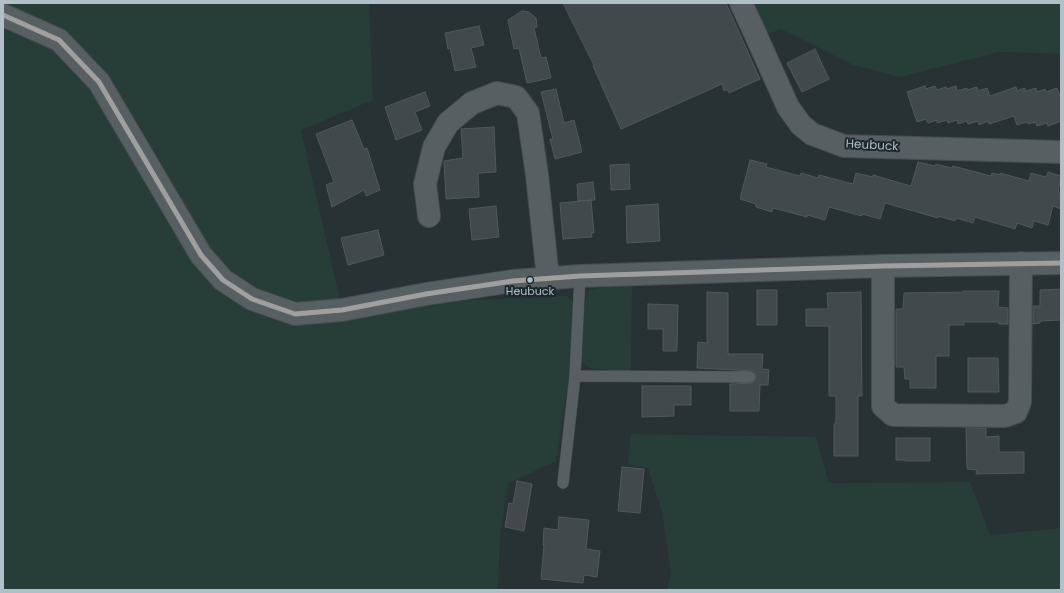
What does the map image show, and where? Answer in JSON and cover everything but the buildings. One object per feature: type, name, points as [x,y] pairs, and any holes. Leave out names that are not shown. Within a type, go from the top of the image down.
[{"type":"street","name":"Heubuck","points":[[740,3],[788,108],[801,125],[812,134],[844,146],[1061,152]]},
{"type":"street","points":[[3,15],[59,40],[99,82],[201,255],[223,280],[252,299],[295,314],[342,310],[426,294],[506,282],[548,278],[883,266],[1061,263]]},
{"type":"street","points":[[429,216],[425,184],[434,147],[448,123],[472,103],[497,93],[516,97],[528,113],[538,175],[548,278]]},
{"type":"street","points":[[883,266],[884,406],[893,415],[1005,416],[1016,412],[1020,402],[1021,263]]},
{"type":"lane","points":[[563,483],[575,376],[580,276]]},
{"type":"lane","points":[[575,376],[750,377]]},
{"type":"green space","points":[[3,3],[369,3],[373,100],[301,130],[339,295],[343,321],[451,300],[546,298],[565,295],[574,302],[569,378],[556,461],[508,484],[500,537],[498,590],[3,590]]},
{"type":"green space","points":[[746,3],[1061,3],[1061,54],[999,52],[900,77],[853,65],[781,29],[765,35]]},
{"type":"green space","points":[[632,285],[631,371],[592,369],[580,361],[582,323],[587,291],[612,286]]},
{"type":"green space","points":[[631,434],[816,437],[829,483],[970,482],[990,535],[1061,528],[1061,590],[667,590],[671,573],[662,512],[648,468],[628,464]]},
{"type":"transit line","points":[[3,15],[59,40],[99,82],[201,255],[223,280],[252,299],[295,314],[342,310],[426,294],[513,281],[580,276],[883,266],[1061,263]]},
{"type":"place","name":"Heubuck","points":[[530,280]]}]
